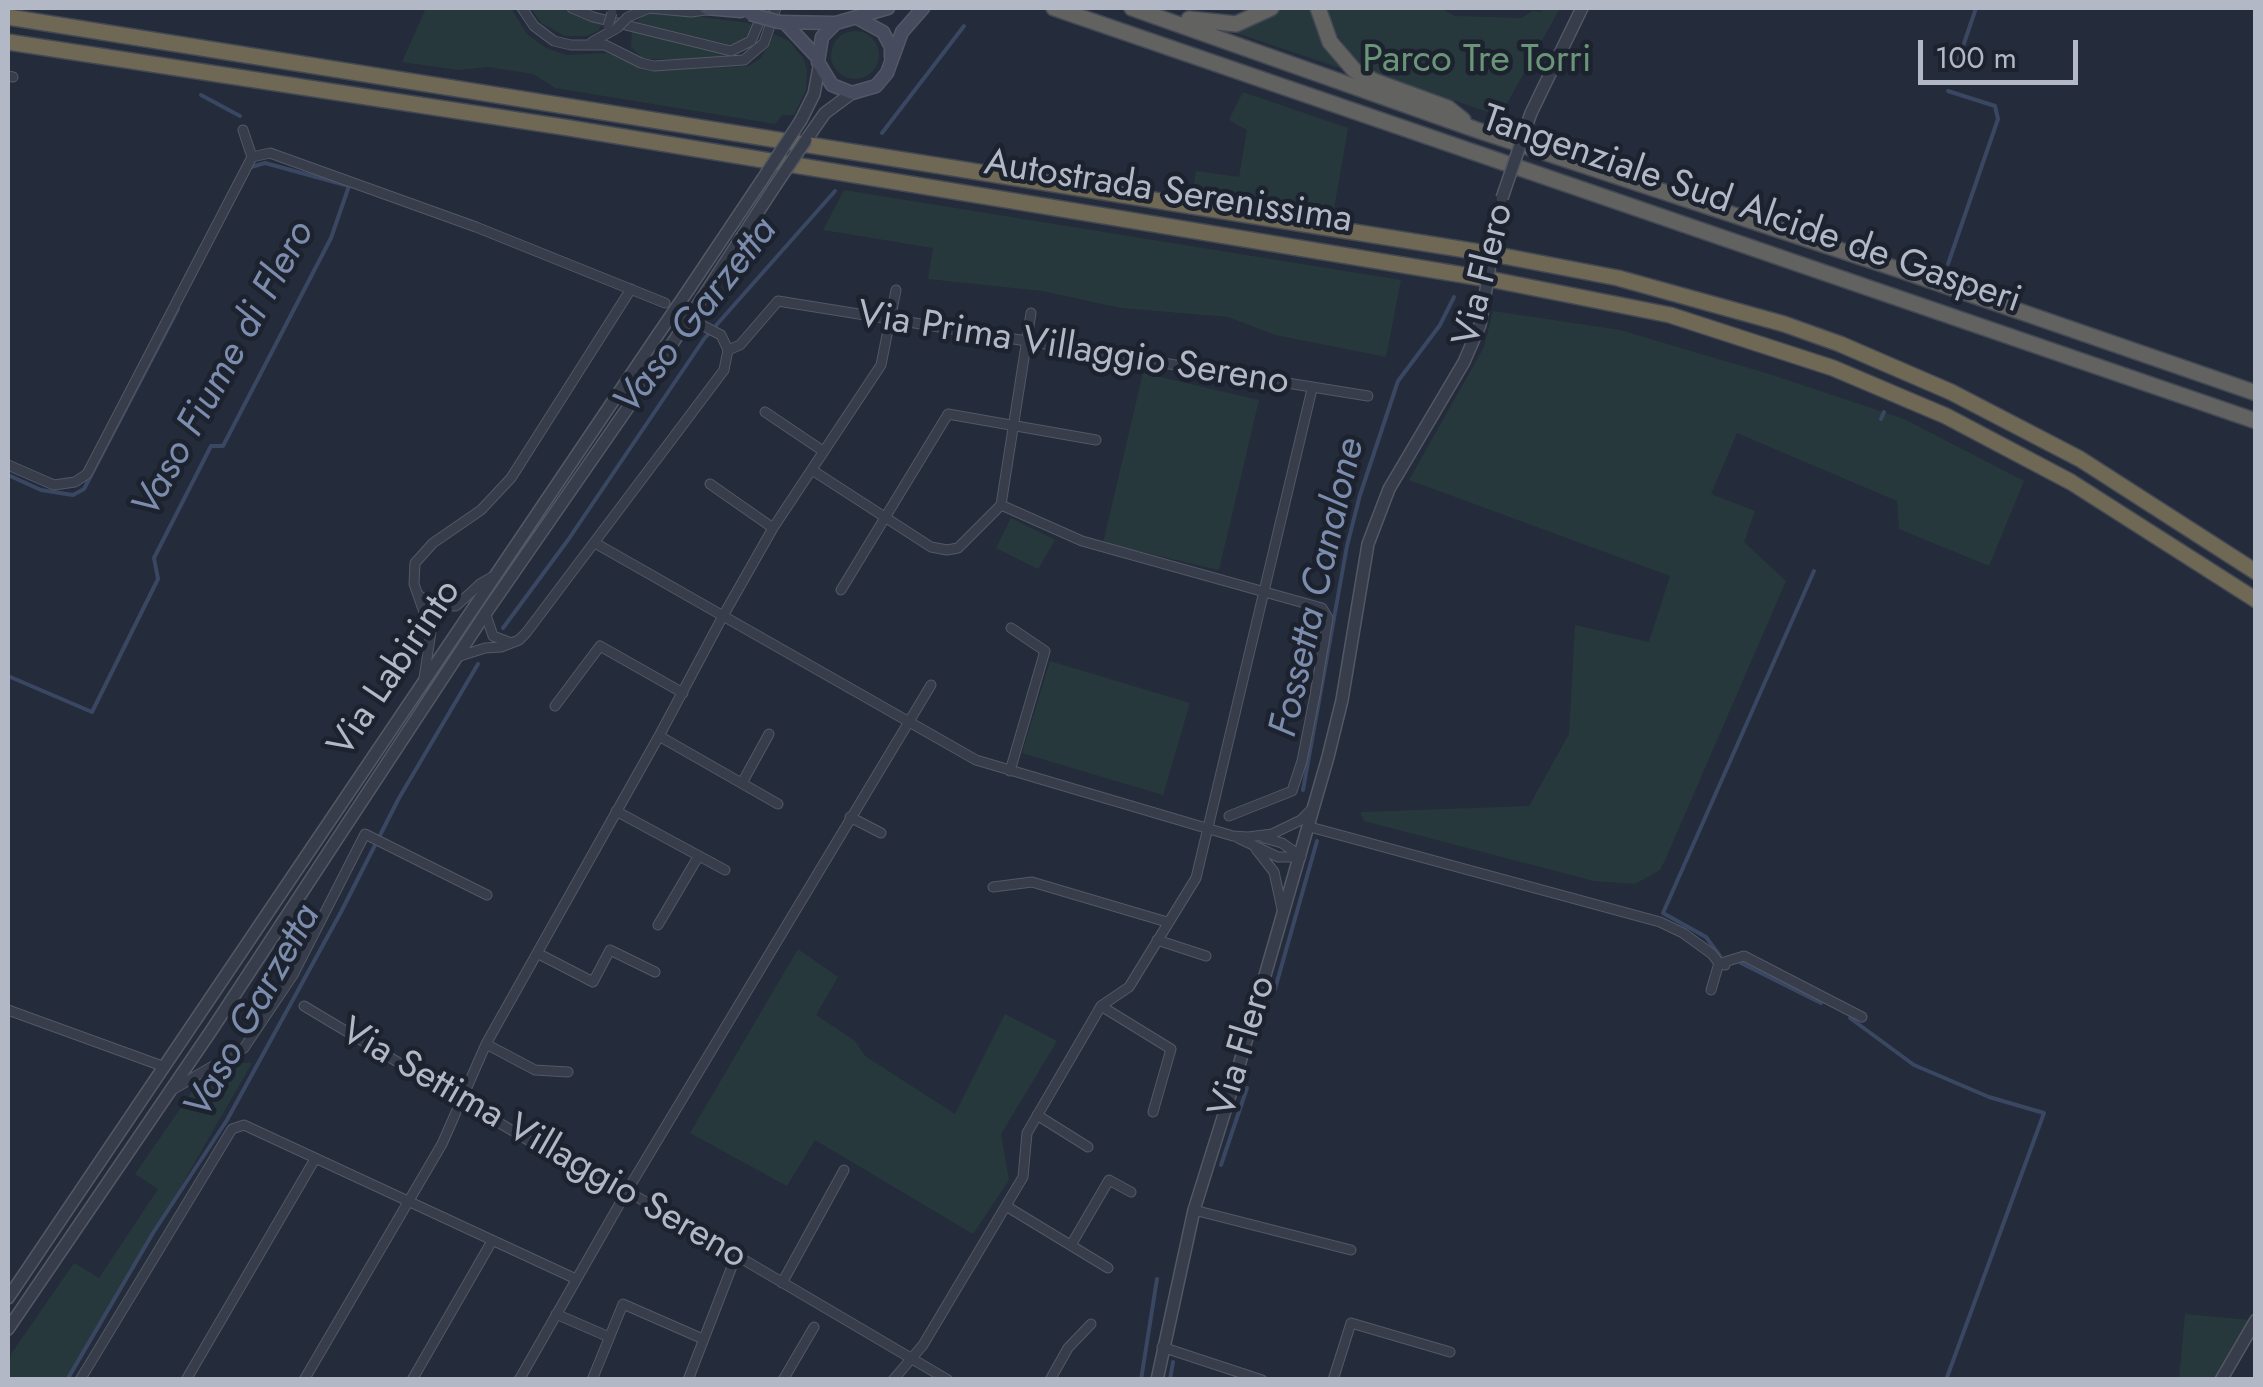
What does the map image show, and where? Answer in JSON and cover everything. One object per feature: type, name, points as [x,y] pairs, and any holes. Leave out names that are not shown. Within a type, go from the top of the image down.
[{"type":"highway","name":"Tangenziale Sud Alcide de Gasperi","points":[[1054,8],[2256,421]]},
{"type":"highway","name":"Tangenziale Sud Alcide de Gasperi","points":[[1132,8],[1474,129],[2256,393]]},
{"type":"highway","points":[[1155,8],[1200,22],[1226,24],[1247,20],[1270,8]]},
{"type":"highway","points":[[1318,8],[1330,42],[1354,70],[1448,108],[1474,129]]},
{"type":"highway","name":"Autostrada Serenissima","points":[[8,18],[1498,255],[1618,278],[1784,324],[1950,392],[2080,460],[2256,572]]},
{"type":"highway","name":"Autostrada Serenissima","points":[[8,42],[563,127],[1476,276],[1670,316],[1779,348],[1946,416],[2072,482],[2256,600]]},
{"type":"main road","points":[[710,8],[741,11],[782,23],[836,23],[888,8]]},
{"type":"main road","name":"Via Labirinto","points":[[852,93],[876,86],[890,65],[902,32],[923,8]]},
{"type":"main road","points":[[851,18],[868,21],[883,32],[891,47],[890,65]]},
{"type":"main road","points":[[782,23],[818,62],[832,85],[852,93]]},
{"type":"main road","name":"Via Labirinto","points":[[818,62],[822,38],[836,23]]},
{"type":"street","points":[[522,8],[548,38],[571,45],[612,47],[648,65],[738,62],[760,48],[776,8]]},
{"type":"street","points":[[572,8],[593,17],[732,51],[752,41],[765,8]]},
{"type":"street","points":[[589,43],[648,8],[691,12],[710,8]]},
{"type":"street","name":"Via Flero","points":[[1156,1380],[1194,1210],[1310,827],[1342,700],[1362,572],[1378,515],[1464,362],[1483,308],[1502,198],[1531,113],[1582,8]]},
{"type":"street","points":[[612,10],[612,27]]},
{"type":"street","name":"Via Labirinto","points":[[8,1298],[762,180],[814,94],[818,62]]},
{"type":"street","name":"Via Labirinto","points":[[8,1329],[806,140],[825,113],[852,93]]},
{"type":"street","points":[[8,465],[54,486],[75,482],[87,474],[252,156],[243,130]]},
{"type":"street","points":[[252,156],[270,153],[476,227],[665,303]]},
{"type":"street","points":[[423,682],[431,632],[413,573],[422,553],[481,510],[511,478],[631,288]]},
{"type":"street","points":[[304,1380],[442,1144],[486,1044],[660,736],[722,616],[773,528],[881,365],[896,290]]},
{"type":"street","name":"Via Prima Villaggio Sereno","points":[[728,350],[740,345],[778,301],[1368,396]]},
{"type":"street","points":[[812,470],[932,548],[947,550],[967,542],[1001,505],[1031,313]]},
{"type":"street","points":[[511,643],[526,633],[724,370],[728,350],[718,334],[694,321]]},
{"type":"street","points":[[893,1380],[923,1345],[1024,1177],[1027,1133],[1101,1006],[1130,987],[1196,878],[1312,389]]},
{"type":"street","points":[[766,412],[824,451]]},
{"type":"street","points":[[841,590],[948,414],[1096,440]]},
{"type":"street","points":[[710,484],[773,528]]},
{"type":"street","points":[[1001,505],[1082,541],[1322,608],[1328,618],[1302,761],[1292,791],[1229,816]]},
{"type":"street","points":[[594,543],[976,760],[1206,830],[1282,843],[1301,857]]},
{"type":"street","points":[[418,595],[435,604],[456,606],[495,576]]},
{"type":"street","name":"Via Labirinto","points":[[486,614],[493,636],[511,643]]},
{"type":"street","points":[[1010,770],[1045,651],[1012,628]]},
{"type":"street","name":"Via Labirinto","points":[[457,657],[511,643]]},
{"type":"street","points":[[555,706],[600,646],[683,692]]},
{"type":"street","points":[[519,1380],[627,1190],[930,686]]},
{"type":"street","points":[[742,782],[770,734]]},
{"type":"street","points":[[660,736],[778,804]]},
{"type":"street","points":[[1258,836],[1287,827],[1315,807]]},
{"type":"street","points":[[616,810],[725,870]]},
{"type":"street","points":[[357,811],[373,837],[487,895]]},
{"type":"street","points":[[850,817],[881,833]]},
{"type":"street","points":[[1310,827],[1660,922],[1704,947],[1722,964]]},
{"type":"street","points":[[1233,836],[1278,857],[1301,857]]},
{"type":"street","points":[[170,1092],[244,1048],[373,837]]},
{"type":"street","points":[[1256,850],[1274,872],[1283,916]]},
{"type":"street","points":[[658,925],[698,856]]},
{"type":"street","points":[[993,887],[1032,882],[1168,922]]},
{"type":"street","points":[[1157,940],[1206,956]]},
{"type":"street","points":[[537,953],[593,982],[610,950],[655,972]]},
{"type":"street","points":[[1711,990],[1722,964],[1744,956],[1862,1017]]},
{"type":"street","name":"Via Settima Villaggio Sereno","points":[[304,1006],[563,1160],[627,1190],[948,1380]]},
{"type":"street","points":[[1101,1006],[1171,1049],[1153,1112]]},
{"type":"street","points":[[8,1010],[165,1066]]},
{"type":"street","points":[[486,1044],[535,1070],[568,1072]]},
{"type":"street","points":[[1037,1115],[1088,1147]]},
{"type":"street","points":[[80,1380],[232,1129],[244,1125],[576,1280]]},
{"type":"street","points":[[186,1380],[315,1159]]},
{"type":"street","name":"Via Settima Villaggio Sereno","points":[[782,1283],[844,1170]]},
{"type":"street","points":[[1071,1245],[1108,1180],[1131,1192]]},
{"type":"street","points":[[1006,1206],[1108,1268]]},
{"type":"street","points":[[1194,1210],[1351,1250]]},
{"type":"street","points":[[412,1380],[492,1242]]},
{"type":"street","points":[[688,1380],[736,1256]]},
{"type":"street","points":[[592,1380],[623,1304],[704,1340]]},
{"type":"street","points":[[556,1314],[609,1337]]},
{"type":"street","points":[[2220,1380],[2256,1320]]},
{"type":"street","points":[[1050,1380],[1068,1348],[1091,1324]]},
{"type":"street","points":[[1333,1380],[1351,1324],[1450,1352]]},
{"type":"street","points":[[783,1380],[814,1327]]},
{"type":"street","points":[[1162,1348],[1262,1380]]},
{"type":"green space","points":[[426,8],[511,8],[527,34],[546,48],[566,55],[607,53],[650,71],[749,66],[761,58],[774,34],[789,41],[803,58],[806,90],[794,115],[782,115],[775,124],[555,88],[533,74],[402,62]]},
{"type":"green space","points":[[531,8],[564,8],[583,19],[603,22],[598,31],[587,36],[565,36],[541,23]]},
{"type":"green space","points":[[1280,8],[1310,8],[1326,50],[1343,69],[1230,31],[1261,21]]},
{"type":"green space","name":"Parco Tre Torri","points":[[1327,8],[1440,8],[1455,16],[1521,18],[1543,8],[1560,8],[1500,116],[1382,76],[1354,59],[1334,31]]},
{"type":"green space","points":[[665,12],[753,25],[744,40],[731,45],[636,22],[646,13]]},
{"type":"green space","points":[[632,30],[730,56],[643,59],[631,47]]},
{"type":"green space","points":[[855,31],[872,38],[879,55],[872,72],[855,79],[838,72],[831,55],[838,38]]},
{"type":"green space","points":[[1243,92],[1348,128],[1333,215],[1192,193],[1196,171],[1239,177],[1247,130],[1229,120]]},
{"type":"green space","points":[[844,190],[1401,280],[1386,357],[1275,335],[1228,317],[1121,308],[1042,291],[928,279],[933,248],[823,230]]},
{"type":"green space","points":[[1493,311],[1620,330],[1769,374],[1904,419],[2024,481],[1989,566],[1899,529],[1897,501],[1737,433],[1711,494],[1755,511],[1744,542],[1786,581],[1666,858],[1660,870],[1635,884],[1594,881],[1364,821],[1360,812],[1529,806],[1569,734],[1575,625],[1649,642],[1670,576],[1409,480],[1484,347]]},
{"type":"green space","points":[[1143,373],[1259,400],[1219,570],[1103,543]]},
{"type":"green space","points":[[1011,518],[1055,540],[1038,569],[996,548]]},
{"type":"green space","points":[[1050,661],[1190,703],[1163,795],[1022,753]]},
{"type":"green space","points":[[798,949],[838,977],[816,1015],[855,1041],[865,1056],[955,1114],[1005,1014],[1057,1041],[1001,1134],[1009,1180],[973,1234],[815,1140],[787,1186],[690,1133]]},
{"type":"green space","points":[[224,1062],[252,1063],[70,1379],[8,1380],[11,1354],[74,1263],[99,1278],[158,1189],[135,1174],[204,1074]]},
{"type":"green space","points":[[2185,1314],[2249,1320],[2215,1379],[2179,1379]]},
{"type":"waterway","name":"Fossetta Canalone","points":[[1955,70],[1976,8]]},
{"type":"waterway","name":"Vaso Garzetta","points":[[882,133],[964,26]]},
{"type":"waterway","name":"Fossetta Canalone","points":[[1948,91],[1995,106],[1998,119],[1948,264]]},
{"type":"waterway","points":[[201,95],[240,116]]},
{"type":"waterway","name":"Vaso Fiume di Flero","points":[[8,676],[92,712],[158,579],[154,558],[211,446],[223,446],[331,238],[349,186],[265,163],[251,167]]},
{"type":"waterway","name":"Vaso Garzetta","points":[[503,628],[568,540],[704,339],[835,191]]},
{"type":"waterway","name":"Fossetta Canalone","points":[[1303,790],[1347,546],[1360,495],[1398,381],[1440,325],[1454,297]]},
{"type":"waterway","points":[[8,475],[41,490],[73,495],[84,489],[178,309]]},
{"type":"waterway","name":"Fossetta Canalone","points":[[1881,419],[1884,412]]},
{"type":"waterway","name":"Fossetta Canalone","points":[[1720,956],[1706,937],[1663,913],[1814,571]]},
{"type":"waterway","name":"Vaso Garzetta","points":[[67,1380],[153,1233],[227,1120],[399,798],[478,664]]},
{"type":"waterway","name":"Fossetta Canalone","points":[[1275,989],[1317,841]]},
{"type":"waterway","name":"Fossetta Canalone","points":[[1741,963],[1821,1003]]},
{"type":"waterway","name":"Fossetta Canalone","points":[[1850,1018],[1914,1065],[1989,1097],[2044,1113],[1946,1380]]},
{"type":"waterway","name":"Fossetta Canalone","points":[[1221,1165],[1247,1088]]},
{"type":"waterway","name":"Fossetta Canalone","points":[[1141,1380],[1157,1279]]},
{"type":"waterway","name":"Fossetta Canalone","points":[[1170,1380],[1173,1362]]}]
